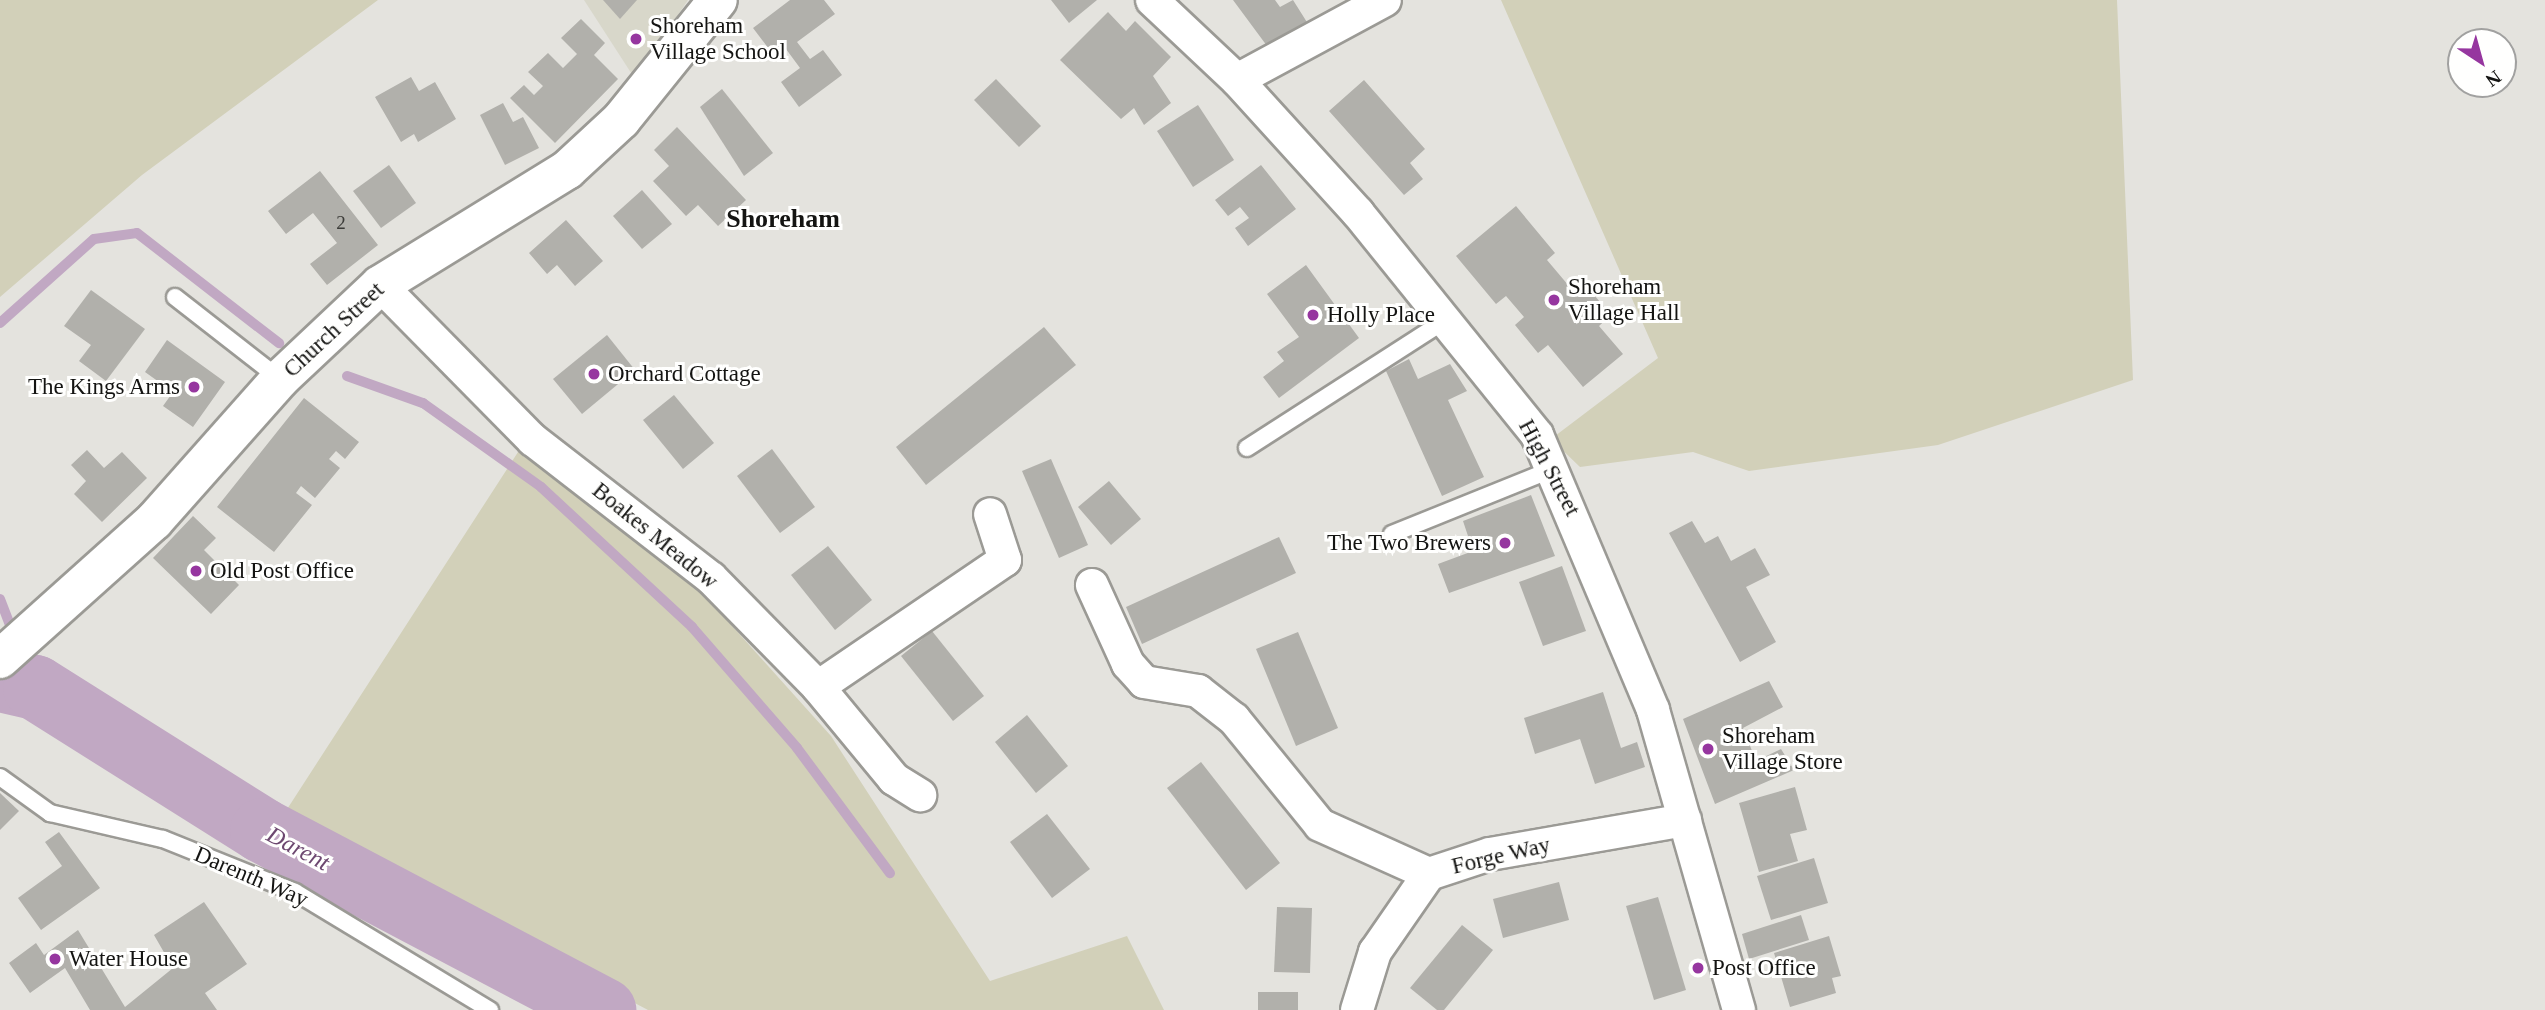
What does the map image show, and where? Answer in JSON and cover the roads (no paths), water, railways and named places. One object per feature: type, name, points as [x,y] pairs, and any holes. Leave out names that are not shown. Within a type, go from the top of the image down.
[{"type":"street","name":"Church Street","points":[[0,659],[154,521],[280,379],[380,285],[567,170],[621,120],[718,0]]},
{"type":"street","name":"High Street","points":[[1152,0],[1237,80],[1449,318],[1537,435],[1653,710],[1739,1010]]},
{"type":"street","points":[[1237,80],[1385,0]]},
{"type":"street","name":"Boakes Meadow","points":[[380,285],[533,440],[711,578],[818,687],[894,779],[920,795]]},
{"type":"street","points":[[818,687],[1005,560],[990,514]]},
{"type":"street","points":[[1092,585],[1128,664],[1144,682],[1198,691],[1234,719],[1320,825],[1429,874]]},
{"type":"street","name":"Forge Way","points":[[1357,1010],[1375,952],[1429,874],[1490,854],[1685,820]]},
{"type":"lane","points":[[175,297],[280,379]]},
{"type":"lane","points":[[1247,448],[1449,318]]},
{"type":"lane","points":[[1392,534],[1553,469]]},
{"type":"lane","name":"Darenth Way","points":[[0,776],[50,813],[163,839],[295,892],[490,1010]]},
{"type":"waterway","points":[[0,323],[94,239],[137,233],[279,343]]},
{"type":"waterway","points":[[347,376],[423,403],[541,487],[692,627],[797,748],[890,873]]},
{"type":"waterway","points":[[0,599],[14,635]]},
{"type":"waterway","points":[[20,650],[35,687]]},
{"type":"waterway","name":"Darent","points":[[0,679],[35,687],[262,830],[604,1010]]},
{"type":"place","name":"Shoreham Village School","points":[[636,39]]},
{"type":"place","name":"Shoreham Village Hall","points":[[1554,300]]},
{"type":"place","name":"Holly Place","points":[[1313,315]]},
{"type":"place","name":"Orchard Cottage","points":[[594,374]]},
{"type":"place","name":"The Kings Arms","points":[[194,387]]},
{"type":"place","name":"The Two Brewers","points":[[1505,543]]},
{"type":"place","name":"Old Post Office","points":[[196,571]]},
{"type":"place","name":"Shoreham Village Store","points":[[1708,749]]},
{"type":"place","name":"Water House","points":[[55,959]]},
{"type":"place","name":"Post Office","points":[[1698,968]]},
{"type":"district","name":"Shoreham","points":[[783,219]]}]
